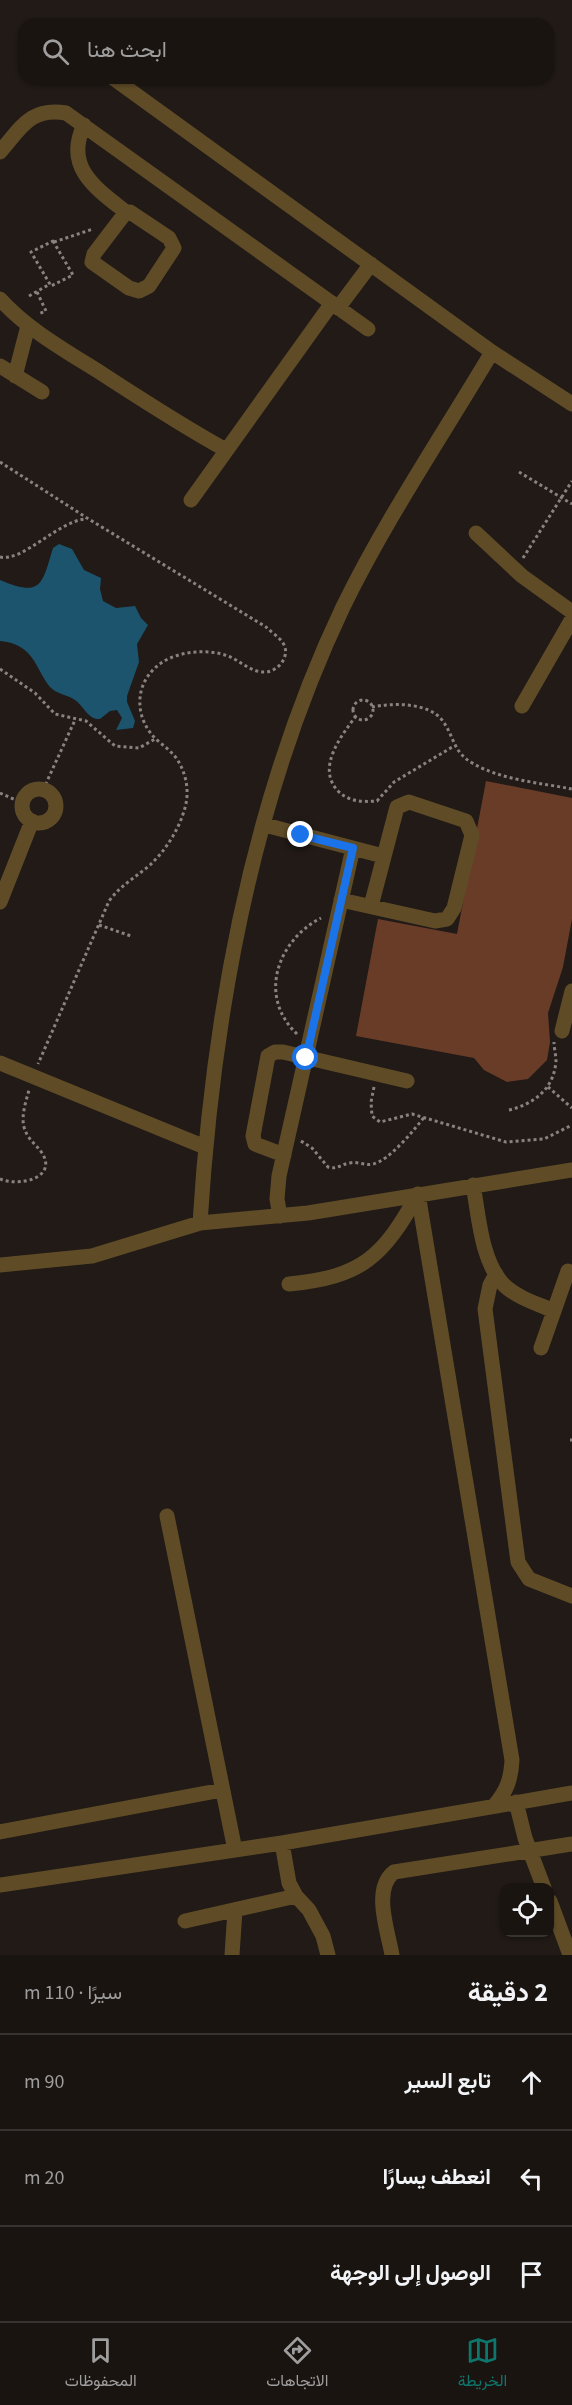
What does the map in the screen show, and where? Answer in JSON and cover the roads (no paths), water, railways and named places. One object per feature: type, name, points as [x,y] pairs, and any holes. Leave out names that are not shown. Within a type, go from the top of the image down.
[{"type":"street","points":[[121,84],[492,352],[572,404]]},
{"type":"street","points":[[0,152],[27,120],[39,113],[52,111],[66,113],[368,329]]},
{"type":"street","points":[[84,125],[77,140],[76,152],[81,167],[95,186],[126,212],[134,214],[173,242],[172,253],[145,290],[134,290],[92,262],[94,254],[126,212]]},
{"type":"street","points":[[191,500],[335,305],[371,264]]},
{"type":"street","points":[[0,299],[25,323],[164,414],[226,450]]},
{"type":"street","points":[[15,376],[25,323]]},
{"type":"street","points":[[200,1223],[204,1147],[222,1010],[235,944],[265,825],[296,723],[314,674],[344,606],[379,540],[492,352]]},
{"type":"street","points":[[0,366],[42,393]]},
{"type":"street","points":[[476,533],[515,570],[572,612]]},
{"type":"street","points":[[522,706],[572,619]]},
{"type":"street","points":[[43,790],[52,796],[55,812],[42,822],[32,821],[24,813],[22,803],[28,793],[43,790]]},
{"type":"street","points":[[340,904],[371,906],[435,921],[447,919],[454,908],[471,828],[461,818],[409,802],[403,803],[394,813],[371,906]]},
{"type":"street","points":[[0,902],[32,821]]},
{"type":"street","points":[[265,825],[382,856]]},
{"type":"street","points":[[280,1216],[276,1188],[353,848]]},
{"type":"street","points":[[562,1031],[572,991]]},
{"type":"street","points":[[284,1155],[263,1149],[255,1144],[253,1136],[268,1056],[275,1052],[307,1051],[406,1081]]},
{"type":"street","points":[[0,1063],[204,1147]]},
{"type":"street","points":[[0,1265],[92,1256],[200,1223],[280,1216],[572,1170]]},
{"type":"street","points":[[473,1185],[487,1252],[496,1274],[505,1286],[518,1295],[554,1311]]},
{"type":"street","points":[[289,1284],[341,1276],[370,1259],[398,1230],[418,1194]]},
{"type":"street","points":[[418,1194],[512,1760],[511,1777],[505,1793],[494,1806]]},
{"type":"street","points":[[542,1348],[568,1271]]},
{"type":"street","points":[[496,1274],[490,1285],[485,1309],[518,1562],[529,1579],[572,1596]]},
{"type":"street","points":[[167,1516],[235,1850]]},
{"type":"street","points":[[0,1832],[222,1790]]},
{"type":"street","points":[[0,1885],[282,1843],[572,1792]]},
{"type":"street","points":[[516,1802],[530,1852],[542,1883]]},
{"type":"street","points":[[282,1843],[285,1872],[296,1896],[309,1910],[323,1936],[327,1955]]},
{"type":"street","points":[[392,1955],[382,1894],[387,1878],[403,1871],[572,1844]]},
{"type":"street","points":[[185,1921],[296,1896]]},
{"type":"street","points":[[232,1955],[235,1910]]},
{"type":"street","points":[[554,1910],[568,1936],[570,1955]]},
{"type":"water","points":[[59,544],[72,549],[84,570],[101,578],[100,589],[103,601],[116,608],[135,606],[141,618],[148,625],[137,644],[139,662],[127,696],[127,702],[135,721],[133,728],[116,730],[122,718],[117,710],[110,711],[100,719],[92,717],[75,700],[50,687],[27,652],[11,643],[0,641],[0,580],[24,588],[38,584],[46,571],[53,548]]}]
